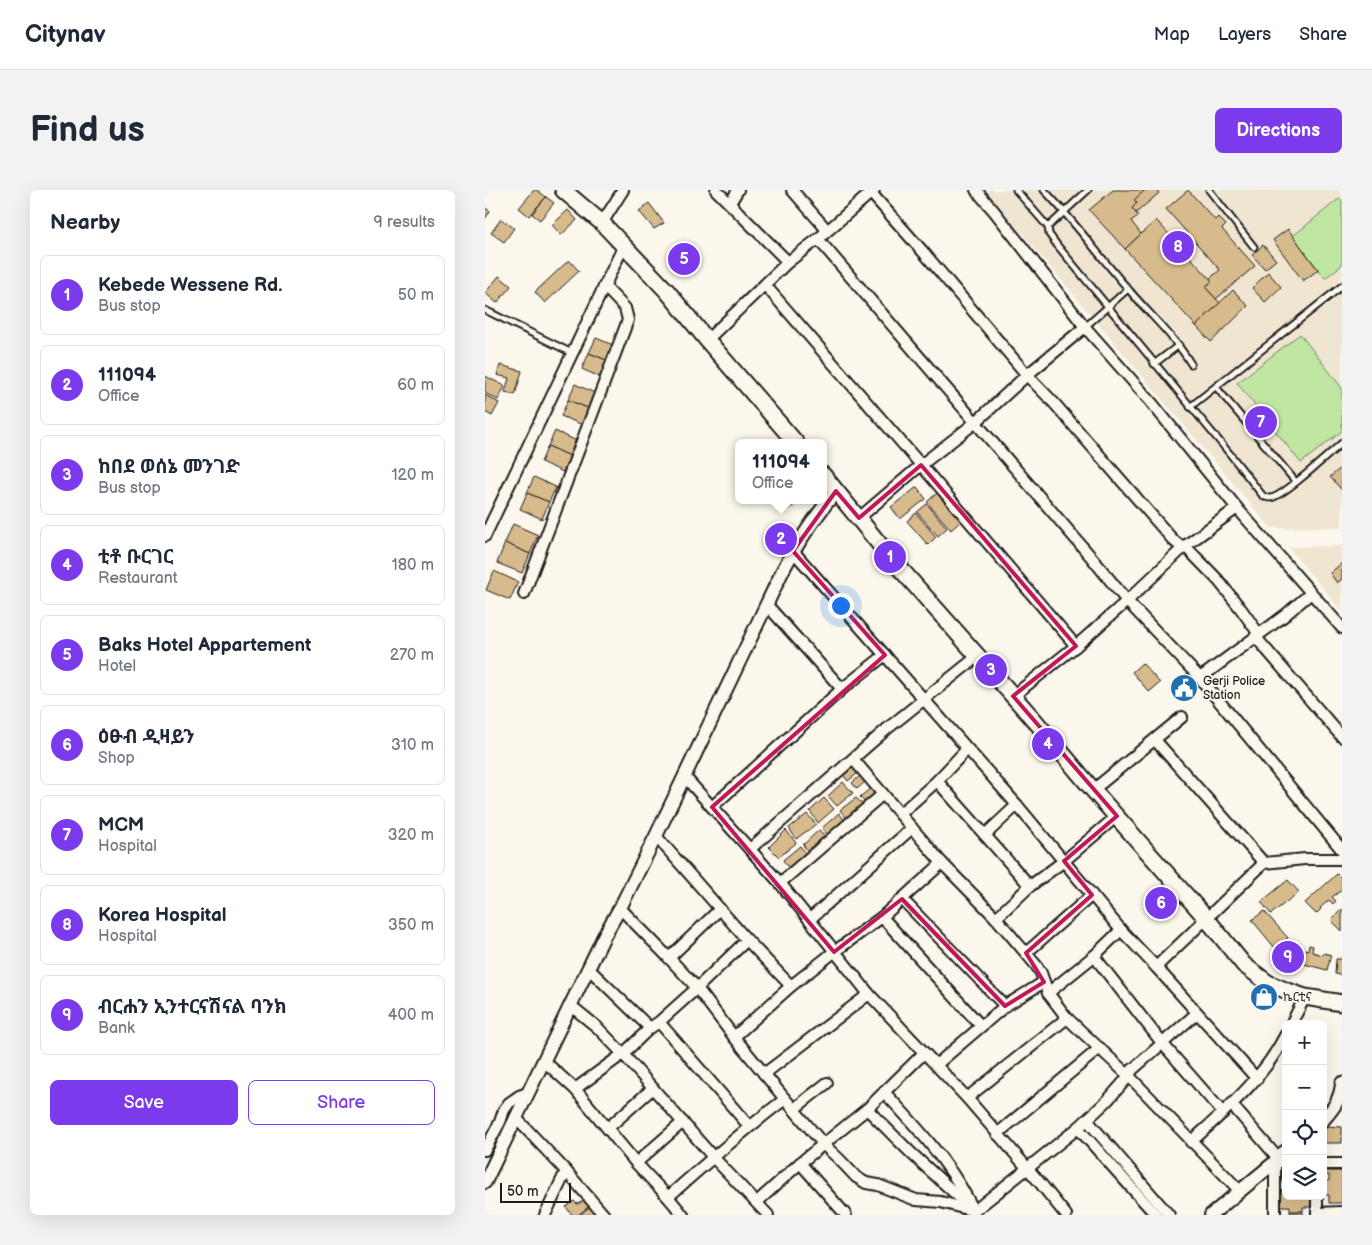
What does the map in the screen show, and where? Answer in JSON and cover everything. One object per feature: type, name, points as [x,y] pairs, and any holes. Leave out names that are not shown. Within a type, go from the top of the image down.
[{"type":"main road","points":[[563,190],[602,223],[667,291],[793,439]]},
{"type":"main road","points":[[827,480],[890,557],[1207,918],[1244,965],[1268,983],[1305,997],[1342,1003]]},
{"type":"street","points":[[602,223],[623,190]]},
{"type":"street","points":[[716,190],[788,262]]},
{"type":"street","points":[[730,203],[738,190]]},
{"type":"street","points":[[792,190],[827,230]]},
{"type":"street","points":[[975,190],[1085,328],[1151,402],[1237,508],[1342,628]]},
{"type":"street","points":[[707,340],[788,262],[873,192],[1027,375],[1054,403],[1173,540],[1179,545],[1185,546],[1213,575],[1256,630],[1259,641],[1342,738]]},
{"type":"street","points":[[818,239],[1127,601],[1200,678],[1342,850]]},
{"type":"street","points":[[485,536],[624,245]]},
{"type":"street","points":[[765,285],[1076,646]]},
{"type":"street","points":[[524,594],[629,320],[625,308],[604,286]]},
{"type":"street","points":[[859,518],[921,465],[976,422],[1027,375],[1085,328]]},
{"type":"street","points":[[827,502],[836,491]]},
{"type":"street","points":[[485,1182],[603,936],[620,908],[656,836],[793,551],[826,504]]},
{"type":"street","points":[[1013,696],[1076,646],[1185,546],[1237,508]]},
{"type":"street","points":[[793,551],[1017,805],[1121,930],[1156,966],[1257,1079]]},
{"type":"street","points":[[1200,678],[1284,616],[1311,592]]},
{"type":"street","points":[[767,605],[842,689]]},
{"type":"street","points":[[711,807],[842,689],[885,655]]},
{"type":"street","points":[[749,848],[923,699],[978,656]]},
{"type":"street","points":[[1093,790],[1182,717]]},
{"type":"street","points":[[1155,740],[1264,863]]},
{"type":"street","points":[[900,814],[937,781],[967,749]]},
{"type":"street","points":[[853,759],[942,863],[996,918],[1037,965],[1048,993],[1067,1018],[1129,1076],[1239,1190]]},
{"type":"street","points":[[684,776],[780,883],[869,994],[967,1098],[1067,1215]]},
{"type":"street","points":[[937,781],[1030,886]]},
{"type":"street","points":[[780,883],[883,794]]},
{"type":"street","points":[[985,835],[1017,805]]},
{"type":"street","points":[[996,918],[1030,886],[1064,861],[1117,816]]},
{"type":"street","points":[[810,919],[912,828]]},
{"type":"street","points":[[656,836],[747,940],[791,986]]},
{"type":"street","points":[[1156,966],[1264,863],[1305,859],[1342,859]]},
{"type":"street","points":[[734,1037],[791,986],[882,916],[942,863]]},
{"type":"street","points":[[1026,953],[1092,895]]},
{"type":"street","points":[[902,899],[1005,1006]]},
{"type":"street","points":[[620,908],[697,988],[785,1099],[824,1145],[857,1177],[866,1183],[878,1185],[916,1200],[941,1202],[976,1213]]},
{"type":"street","points":[[669,958],[720,909]]},
{"type":"street","points":[[882,916],[981,1026]]},
{"type":"street","points":[[1048,993],[1094,956],[1121,930]]},
{"type":"street","points":[[575,1089],[623,1054],[747,940]]},
{"type":"street","points":[[1094,956],[1162,1043],[1223,1113]]},
{"type":"street","points":[[588,968],[655,1025],[749,1126]]},
{"type":"street","points":[[936,1065],[1005,1006],[1044,982]]},
{"type":"street","points":[[764,1074],[869,994]]},
{"type":"street","points":[[1293,1020],[1305,997]]},
{"type":"street","points":[[570,1005],[597,1027],[623,1054],[768,1215]]},
{"type":"street","points":[[976,1213],[1027,1168],[1087,1120],[1107,1101],[1132,1070],[1197,1013]]},
{"type":"street","points":[[967,1098],[1067,1018]]},
{"type":"street","points":[[1191,1142],[1257,1079],[1282,1042]]},
{"type":"street","points":[[997,1134],[1100,1048]]},
{"type":"street","points":[[757,1202],[800,1163],[867,1109],[924,1053]]},
{"type":"street","points":[[544,1061],[575,1089],[636,1163],[683,1215]]},
{"type":"street","points":[[794,1109],[827,1083]]},
{"type":"street","points":[[1327,1116],[1339,1099],[1342,1083]]},
{"type":"street","points":[[608,1128],[653,1088]]},
{"type":"street","points":[[884,1092],[935,1150],[976,1213]]},
{"type":"street","points":[[485,1150],[509,1103],[519,1096],[528,1093]]},
{"type":"street","points":[[668,1197],[713,1156],[785,1099]]},
{"type":"street","points":[[1232,1104],[1281,1158],[1275,1215]]},
{"type":"street","points":[[867,1109],[976,1213]]},
{"type":"street","points":[[516,1118],[604,1215]]},
{"type":"street","points":[[1087,1120],[1169,1215]]},
{"type":"street","points":[[636,1163],[683,1122]]},
{"type":"street","points":[[1078,1128],[1155,1215]]},
{"type":"street","points":[[1211,1215],[1239,1190],[1281,1158]]},
{"type":"street","points":[[800,1163],[846,1215]]},
{"type":"street","points":[[1327,1164],[1342,1164]]},
{"type":"street","points":[[545,1215],[566,1171]]},
{"type":"street","points":[[1317,1200],[1317,1214],[1342,1212]]},
{"type":"lane","points":[[1016,190],[1048,228],[1049,234],[1057,245],[1263,496],[1269,499],[1277,496],[1342,443]]},
{"type":"lane","points":[[1044,190],[1065,211],[1128,289],[1179,345],[1191,364]]},
{"type":"lane","points":[[1048,228],[1088,190]]},
{"type":"lane","points":[[1209,190],[1254,247]]},
{"type":"lane","points":[[1190,407],[1342,286]]},
{"type":"lane","points":[[1085,328],[1128,289]]},
{"type":"lane","points":[[485,310],[572,353]]},
{"type":"lane","points":[[1154,364],[1179,345]]},
{"type":"lane","points":[[1216,387],[1296,482]]},
{"type":"highlighted area","points":[[921,465],[1076,646],[1013,696],[1117,816],[1064,861],[1092,895],[1026,953],[1044,982],[1005,1006],[902,899],[834,952],[712,807],[885,655],[793,551],[836,491],[859,518]]},
{"type":"shaded area","points":[[985,190],[1342,190],[1342,527],[1271,528]]},
{"type":"shaded area","points":[[1342,546],[1342,611],[1288,547]]},
{"type":"green space","points":[[1340,198],[1342,201],[1342,265],[1325,278],[1293,236]]},
{"type":"green space","points":[[1300,334],[1342,388],[1342,431],[1301,463],[1237,383]]},
{"type":"building","points":[[534,190],[537,190],[546,197],[529,216],[519,208]]},
{"type":"building","points":[[1113,190],[1146,190],[1134,200],[1137,203],[1132,208],[1138,216],[1131,221],[1141,234],[1125,249],[1089,210]]},
{"type":"building","points":[[1145,190],[1157,190],[1159,193],[1136,213],[1132,208],[1137,203],[1134,200]]},
{"type":"building","points":[[1188,190],[1215,220],[1218,217],[1226,225],[1222,229],[1255,266],[1216,299],[1205,287],[1212,281],[1209,279],[1220,270],[1166,209]]},
{"type":"building","points":[[546,197],[554,203],[540,220],[532,214]]},
{"type":"building","points":[[649,203],[664,223],[654,229],[639,211]]},
{"type":"building","points":[[485,208],[490,211],[485,219]]},
{"type":"building","points":[[568,210],[577,220],[561,235],[552,225]]},
{"type":"building","points":[[501,219],[514,228],[504,242],[491,233]]},
{"type":"building","points":[[1156,220],[1212,281],[1205,287],[1220,303],[1196,326],[1125,249]]},
{"type":"building","points":[[1288,229],[1318,270],[1303,281],[1273,240]]},
{"type":"building","points":[[1263,245],[1276,260],[1265,269],[1252,255]]},
{"type":"building","points":[[569,260],[579,271],[545,303],[535,292]]},
{"type":"building","points":[[1268,272],[1281,287],[1265,302],[1252,288]]},
{"type":"building","points":[[499,276],[511,286],[497,303],[485,293]]},
{"type":"building","points":[[1233,290],[1248,306],[1211,342],[1196,326]]},
{"type":"building","points":[[596,338],[618,347],[611,362],[589,353]]},
{"type":"building","points":[[589,353],[611,362],[604,379],[582,369]]},
{"type":"building","points":[[500,365],[522,371],[515,395],[505,392],[509,378],[497,375]]},
{"type":"building","points":[[485,376],[505,386],[498,400],[485,393]]},
{"type":"building","points":[[575,384],[597,394],[590,409],[568,400]]},
{"type":"building","points":[[485,395],[499,403],[492,416],[485,412]]},
{"type":"building","points":[[568,400],[590,409],[583,425],[561,416]]},
{"type":"building","points":[[555,431],[577,441],[570,456],[548,446]]},
{"type":"building","points":[[548,446],[570,456],[563,472],[541,462]]},
{"type":"building","points":[[1342,467],[1342,490],[1330,477]]},
{"type":"building","points":[[534,477],[556,487],[549,502],[527,493]]},
{"type":"building","points":[[917,487],[926,499],[900,519],[891,507]]},
{"type":"building","points":[[527,493],[549,502],[542,519],[520,509]]},
{"type":"building","points":[[937,493],[961,521],[951,530],[927,502]]},
{"type":"building","points":[[780,504],[796,504],[784,511]]},
{"type":"building","points":[[927,504],[947,528],[938,536],[917,512]]},
{"type":"building","points":[[916,513],[936,537],[928,545],[907,521]]},
{"type":"building","points":[[513,524],[538,535],[530,554],[505,543]]},
{"type":"building","points":[[505,543],[530,554],[522,573],[497,563]]},
{"type":"building","points":[[1342,563],[1342,579],[1337,583],[1330,573]]},
{"type":"building","points":[[494,571],[518,582],[510,600],[486,590]]},
{"type":"building","points":[[1142,663],[1160,683],[1149,692],[1132,672]]},
{"type":"building","points":[[855,766],[859,772],[848,781],[843,775]]},
{"type":"building","points":[[862,774],[867,780],[857,789],[852,783]]},
{"type":"building","points":[[843,782],[853,793],[837,806],[828,796]]},
{"type":"building","points":[[872,787],[879,794],[867,805],[860,797]]},
{"type":"building","points":[[824,798],[834,809],[818,823],[810,811]]},
{"type":"building","points":[[856,798],[866,807],[848,820],[840,810]]},
{"type":"building","points":[[839,813],[846,822],[829,837],[822,828]]},
{"type":"building","points":[[807,814],[816,824],[796,839],[789,828]]},
{"type":"building","points":[[786,830],[796,843],[779,857],[769,847]]},
{"type":"building","points":[[819,830],[828,839],[809,853],[803,845]]},
{"type":"building","points":[[800,846],[808,856],[790,870],[783,860]]},
{"type":"building","points":[[1337,874],[1342,879],[1342,890],[1332,897],[1336,901],[1333,904],[1329,900],[1316,914],[1305,903]]},
{"type":"building","points":[[1288,880],[1299,892],[1271,914],[1261,902]]},
{"type":"building","points":[[1342,909],[1342,931],[1331,920]]},
{"type":"building","points":[[1264,911],[1288,938],[1275,948],[1252,920]]},
{"type":"building","points":[[1290,943],[1296,945],[1296,947],[1308,950],[1309,945],[1313,946],[1312,952],[1331,955],[1327,970],[1285,959]]},
{"type":"building","points":[[1336,959],[1342,959],[1342,975],[1335,974]]},
{"type":"building","points":[[1327,1126],[1342,1127],[1342,1143],[1327,1143]]},
{"type":"building","points":[[1327,1171],[1342,1171],[1342,1203],[1329,1203],[1327,1181],[1329,1181],[1329,1175],[1327,1175]]},
{"type":"building","points":[[1280,1193],[1282,1193],[1282,1200],[1313,1200],[1313,1207],[1303,1207],[1303,1211],[1290,1211],[1290,1206],[1280,1206]]},
{"type":"building","points":[[586,1200],[591,1205],[578,1215],[572,1215],[566,1207],[574,1201],[577,1204]]},
{"type":"building","points":[[590,1206],[600,1215],[580,1215]]},
{"type":"building","points":[[1290,1212],[1303,1212],[1303,1215],[1290,1215]]},
{"type":"place","name":"Korea Hospital","points":[[1178,247]]},
{"type":"place","name":"Baks Hotel Appartement","points":[[684,259]]},
{"type":"place","name":"MCM","points":[[1261,422]]},
{"type":"place","name":"111094","points":[[781,539]]},
{"type":"place","name":"Kebede Wessene Rd.","points":[[890,557]]},
{"type":"place","name":"ከበደ ወሰኔ መንገድ","points":[[991,670]]},
{"type":"place","name":"Gerji Police Station","points":[[1184,688]]},
{"type":"place","name":"ቲቶ ቡርገር","points":[[1048,744]]},
{"type":"place","name":"ዕፁብ ዲዛይን","points":[[1161,903]]},
{"type":"place","name":"ብርሐን ኢንተርናሽናል ባንክ","points":[[1288,957]]},
{"type":"place","name":"ኬርቲና","points":[[1264,997]]}]
